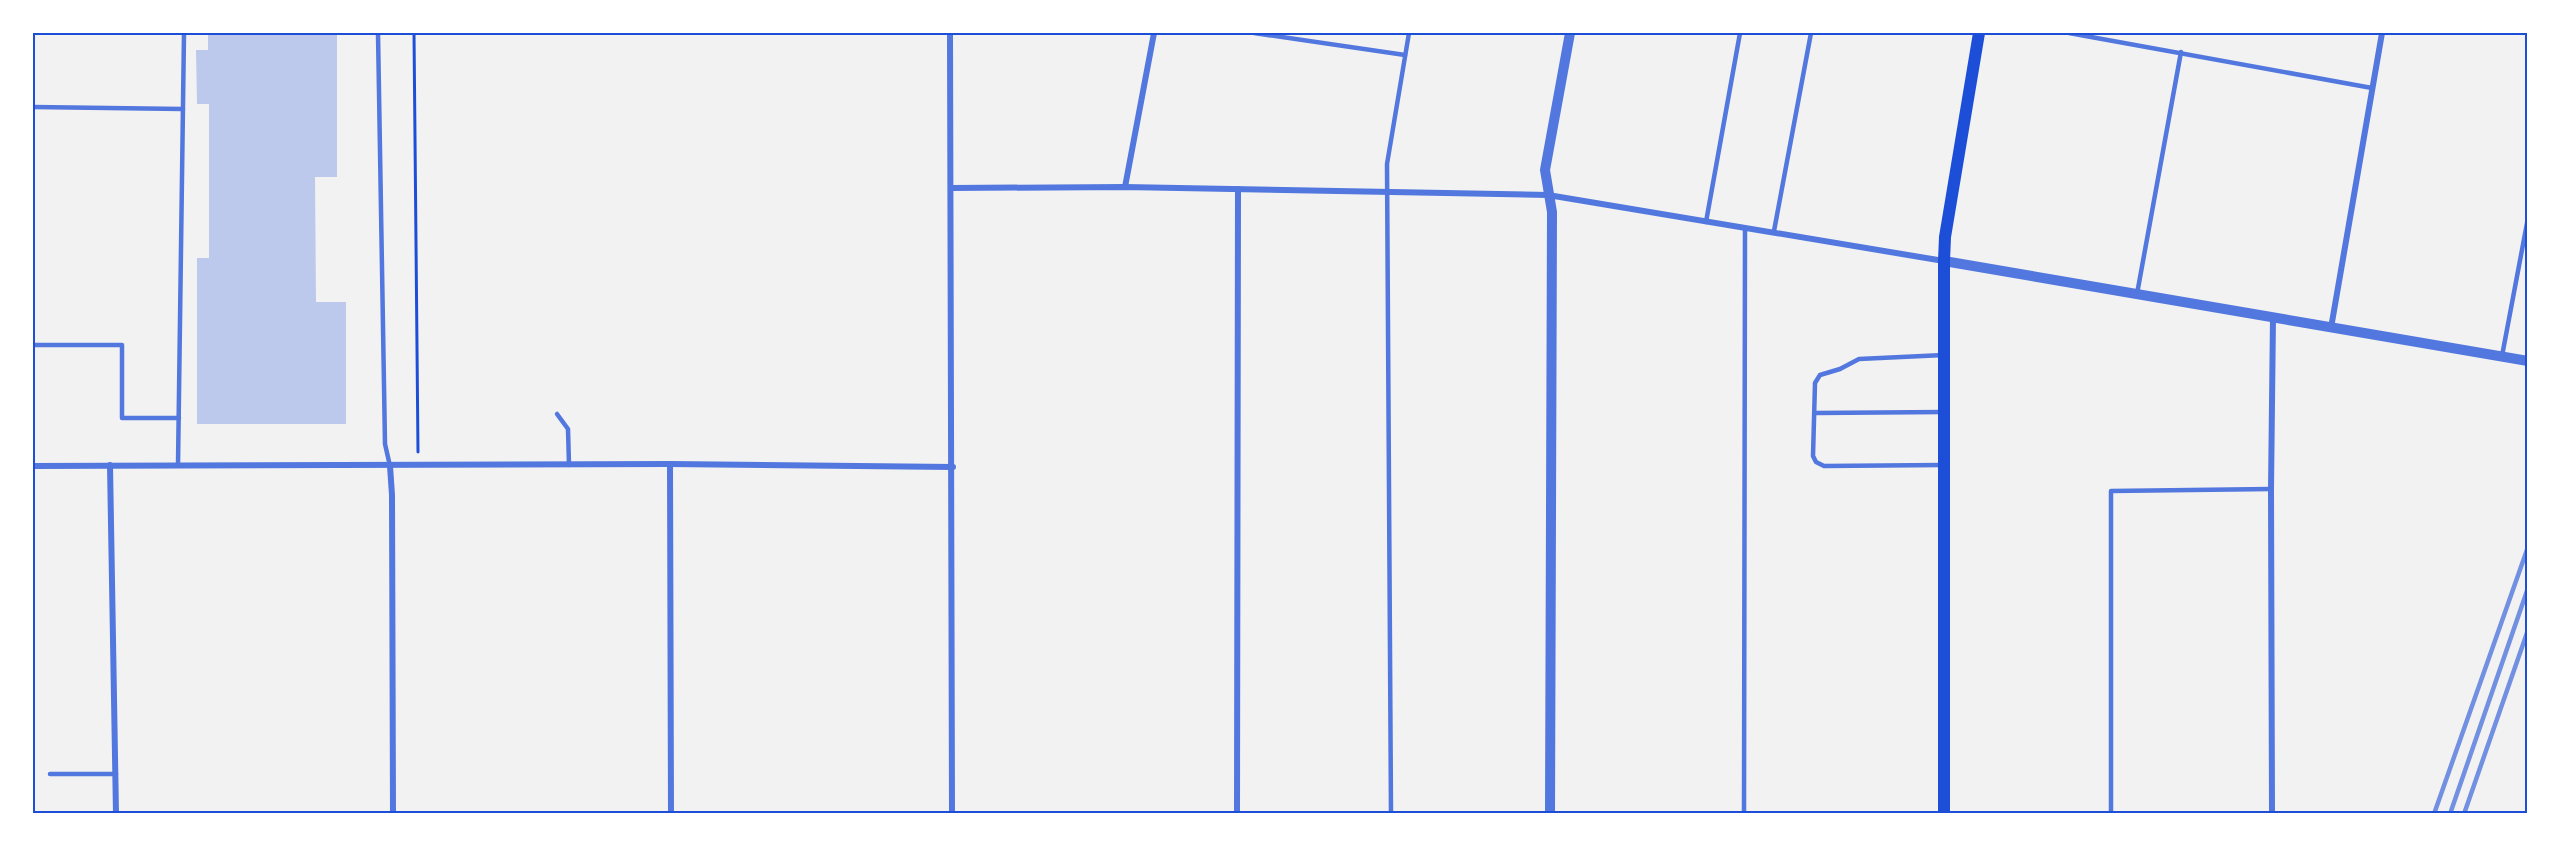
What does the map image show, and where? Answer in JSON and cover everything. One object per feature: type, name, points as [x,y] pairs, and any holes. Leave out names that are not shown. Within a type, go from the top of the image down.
[{"type":"main road","points":[[1944,814],[1945,237],[1979,33]]},
{"type":"street","points":[[950,33],[953,467],[952,814]]},
{"type":"street","points":[[1125,187],[1154,33]]},
{"type":"street","points":[[1550,814],[1552,212],[1545,170],[1569,33]]},
{"type":"street","points":[[2331,327],[2382,33]]},
{"type":"street","points":[[951,188],[1125,187],[1548,195],[1706,222],[1774,231],[2528,361]]},
{"type":"street","points":[[1237,814],[1238,189]]},
{"type":"street","points":[[2272,814],[2273,316]]},
{"type":"street","points":[[33,466],[670,464],[953,467]]},
{"type":"street","points":[[670,464],[670,814]]},
{"type":"street","points":[[110,465],[116,814]]},
{"type":"street","points":[[390,466],[393,814]]},
{"type":"lane","points":[[178,465],[184,33]]},
{"type":"lane","points":[[378,33],[385,444],[390,466]]},
{"type":"lane","points":[[1254,33],[1405,56]]},
{"type":"lane","points":[[1391,814],[1387,164],[1409,33]]},
{"type":"lane","points":[[1706,222],[1740,33]]},
{"type":"lane","points":[[1774,231],[1811,33]]},
{"type":"lane","points":[[2069,33],[2372,88]]},
{"type":"lane","points":[[2137,294],[2181,52]]},
{"type":"lane","points":[[33,107],[183,109]]},
{"type":"lane","points":[[2502,356],[2528,218]]},
{"type":"lane","points":[[1744,814],[1745,228]]},
{"type":"lane","points":[[33,345],[122,345],[122,418],[179,418]]},
{"type":"lane","points":[[1944,355],[1859,359],[1840,369],[1820,375],[1815,383],[1813,456],[1816,462],[1824,466],[1944,465]]},
{"type":"lane","points":[[1815,413],[1944,412]]},
{"type":"lane","points":[[557,414],[568,429],[569,465]]},
{"type":"lane","points":[[2111,814],[2111,491],[2271,489]]},
{"type":"lane","points":[[51,774],[116,774]]},
{"type":"path","points":[[414,33],[419,466]]},
{"type":"building","points":[[208,33],[337,33],[337,177],[315,177],[316,302],[346,302],[346,424],[197,424],[197,258],[209,258],[209,104],[197,104],[196,50],[208,50]]},
{"type":"railway","points":[[2434,814],[2528,547]]},
{"type":"railway","points":[[2450,814],[2528,588]]},
{"type":"railway","points":[[2464,814],[2528,630]]}]
